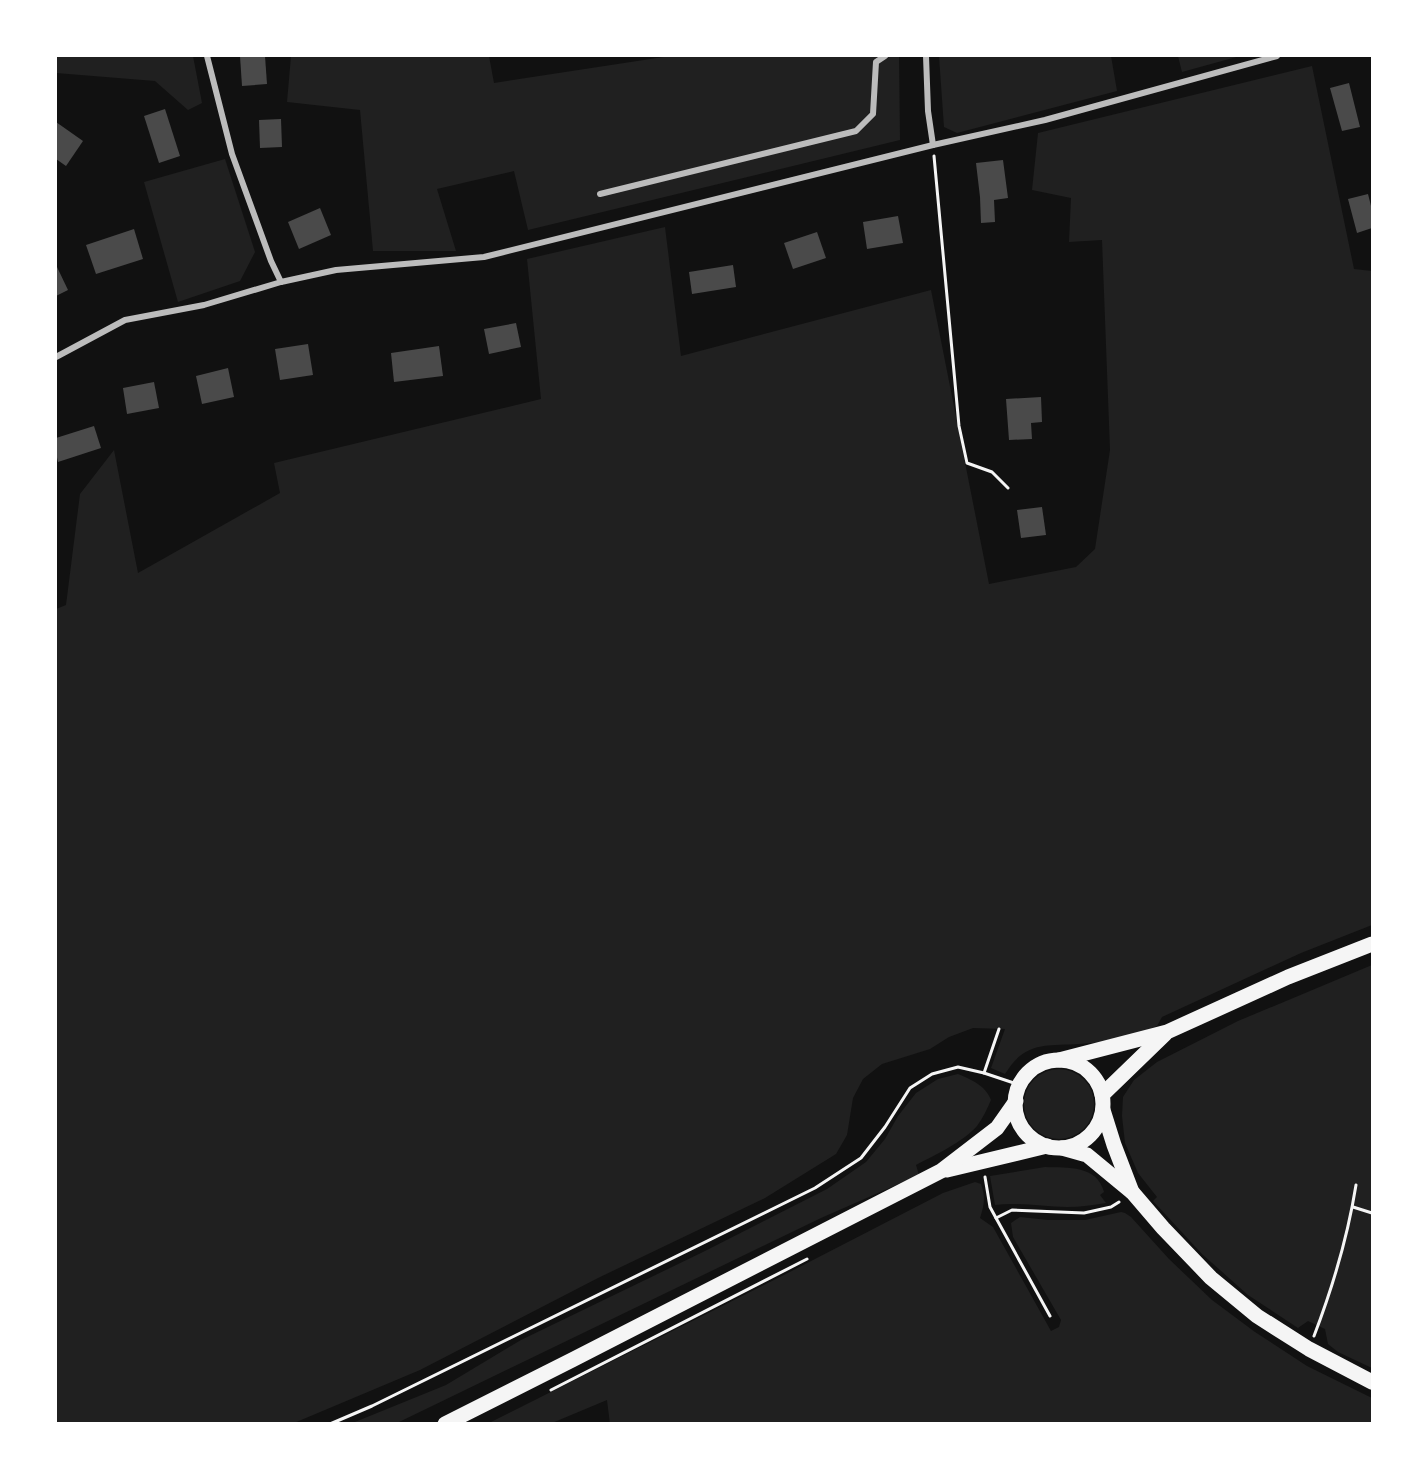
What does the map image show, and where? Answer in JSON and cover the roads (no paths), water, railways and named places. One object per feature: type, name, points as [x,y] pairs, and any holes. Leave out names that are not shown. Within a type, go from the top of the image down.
[{"type":"main road","points":[[1372,944],[1288,977],[1167,1032],[1047,1062],[1036,1067],[1027,1075],[1020,1085],[1016,1101],[1017,1116],[1023,1129],[1034,1140],[1087,1155],[1133,1193],[1211,1278],[1257,1316],[1309,1348],[1372,1382]]},
{"type":"main road","points":[[941,1172],[1077,1144],[1089,1136],[1099,1124],[1103,1102],[1167,1032]]},
{"type":"main road","points":[[1059,1060],[1074,1063],[1087,1070],[1097,1081],[1114,1145],[1133,1193]]},
{"type":"main road","points":[[445,1424],[941,1172],[998,1128],[1016,1101]]},
{"type":"street","points":[[207,56],[232,154],[271,261],[281,282]]},
{"type":"street","points":[[600,194],[856,131],[873,114],[876,62],[885,56]]},
{"type":"street","points":[[926,56],[928,111],[933,145]]},
{"type":"street","points":[[56,357],[125,320],[204,305],[281,282],[336,270],[484,258],[933,145],[1045,120],[1277,56]]}]
